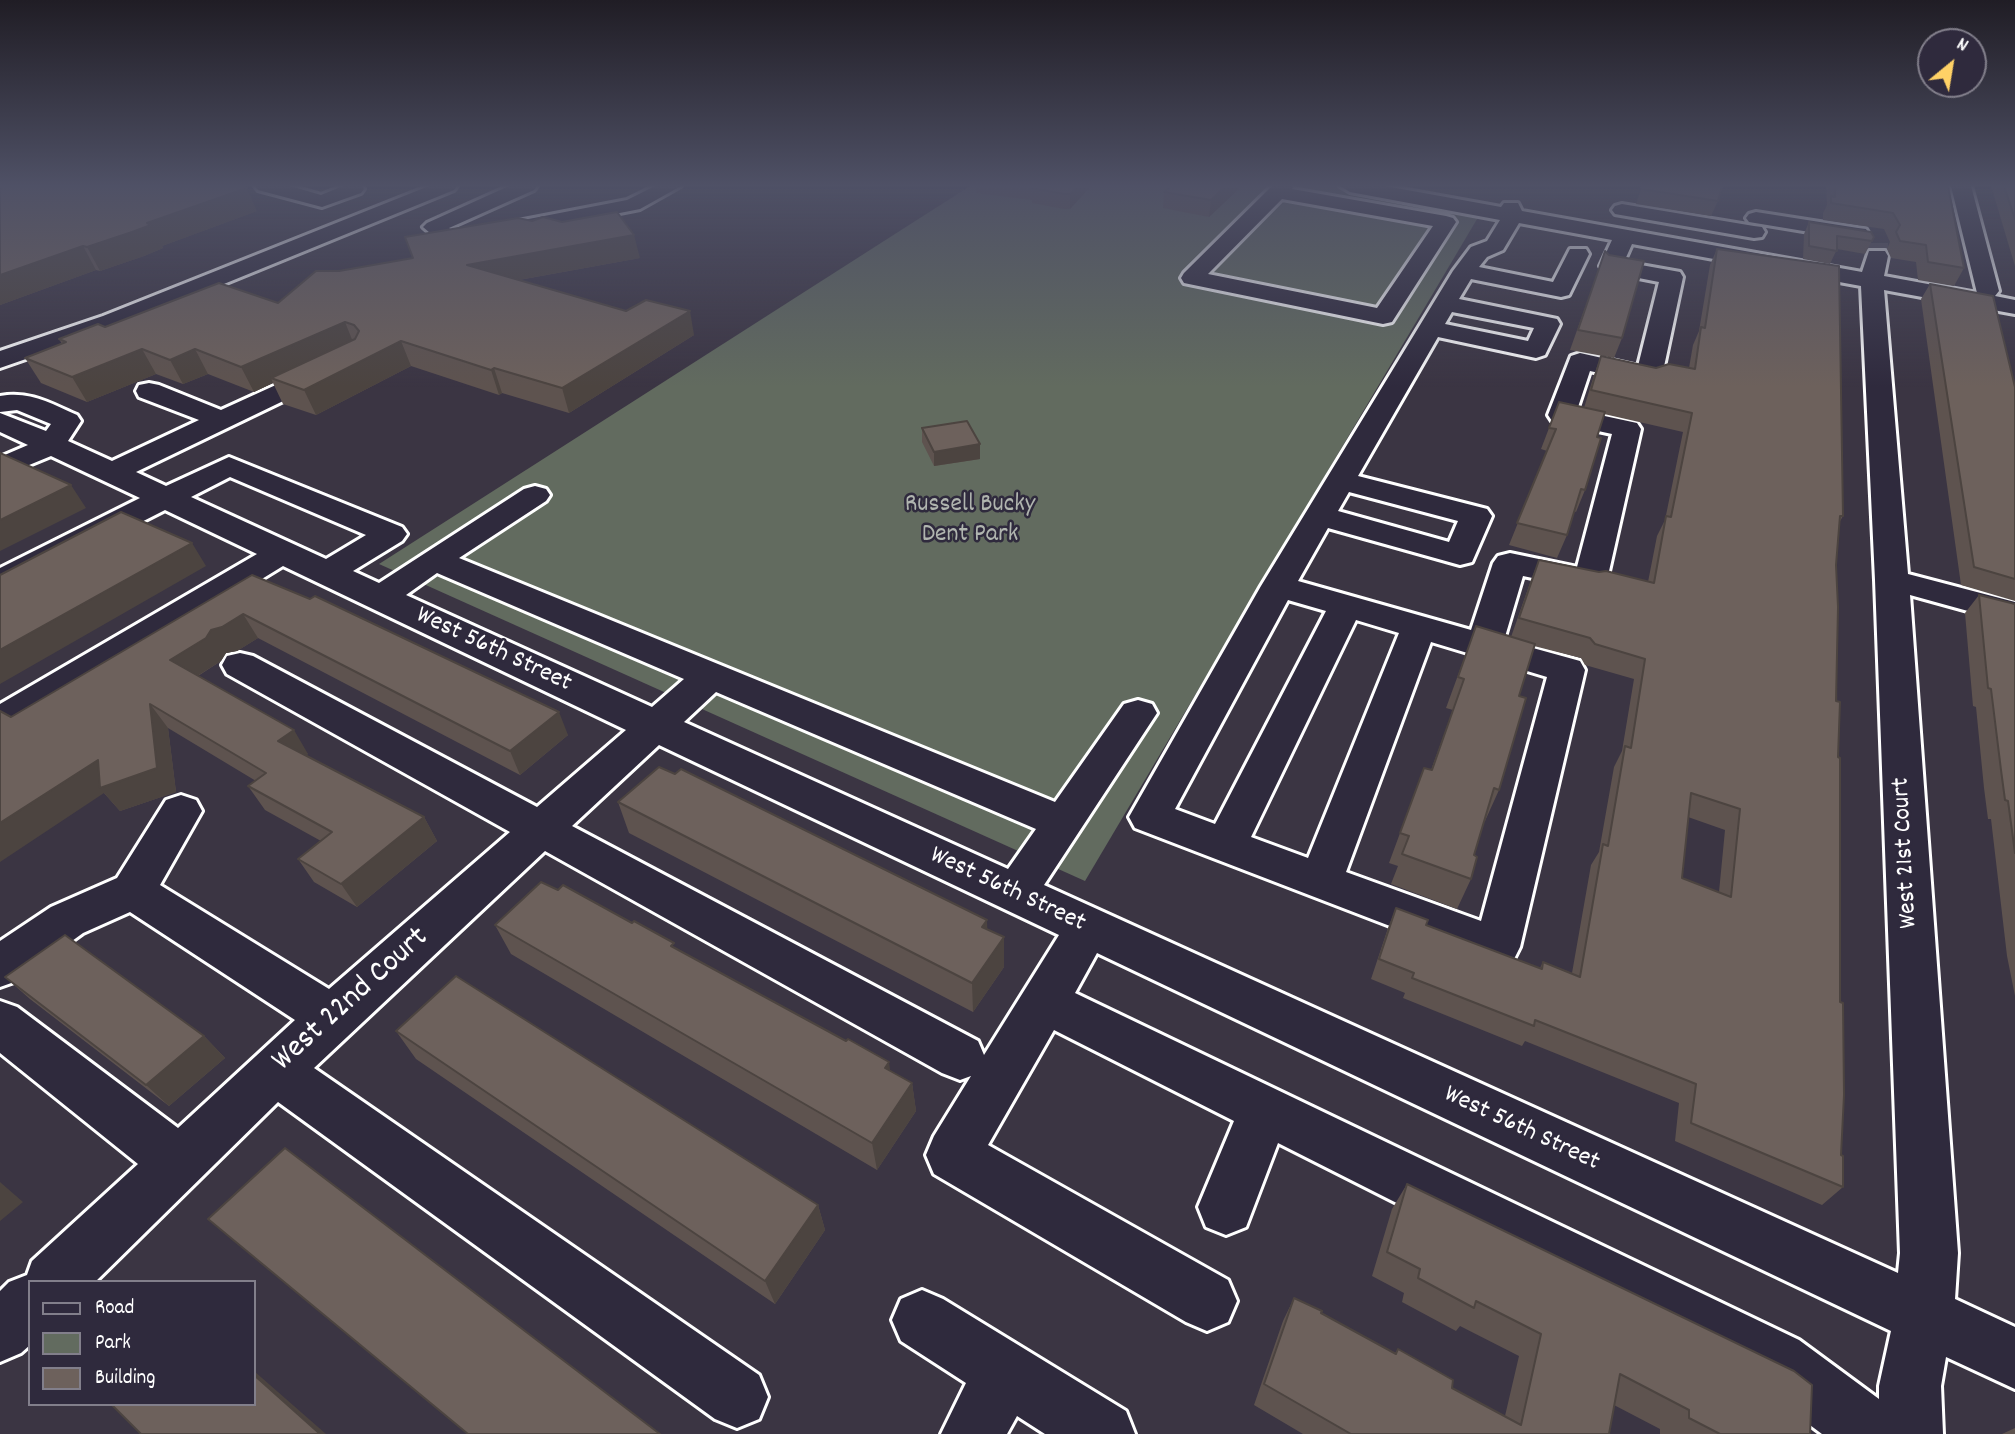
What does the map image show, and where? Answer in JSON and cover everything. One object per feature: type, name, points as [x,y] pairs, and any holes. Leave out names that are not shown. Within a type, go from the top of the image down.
[{"type":"street","points":[[206,259],[222,253]]},
{"type":"street","points":[[58,338],[96,315],[254,253]]},
{"type":"street","points":[[0,360],[112,321],[281,253]]},
{"type":"street","points":[[112,321],[161,315],[185,308],[318,253]]},
{"type":"street","points":[[1217,253],[1192,278],[1383,317],[1428,253]]},
{"type":"street","points":[[1279,586],[1567,670],[1497,947],[1150,817],[1279,586],[1445,303],[1471,262],[1484,253]]},
{"type":"street","points":[[1548,257],[1574,261],[1604,253]]},
{"type":"street","points":[[1431,328],[1649,376],[1672,277],[1611,266],[1617,253]]},
{"type":"street","points":[[1837,253],[2015,307]]},
{"type":"street","points":[[1875,253],[1875,263]]},
{"type":"street","points":[[1978,253],[1987,290]]},
{"type":"street","points":[[1471,262],[1518,260]]},
{"type":"street","points":[[1471,262],[1561,290],[1574,261]]},
{"type":"street","points":[[1875,263],[1933,274],[1987,290],[2015,295]]},
{"type":"street","name":"West 21st Court","points":[[1875,263],[1929,1253],[1924,1316],[1910,1386],[1911,1434]]},
{"type":"street","points":[[1445,303],[1548,324],[1536,350]]},
{"type":"street","points":[[0,353],[3,336],[28,327]]},
{"type":"street","points":[[1322,516],[1460,555],[1590,579],[1627,429],[1562,415],[1580,361]]},
{"type":"street","points":[[111,473],[342,363]]},
{"type":"street","points":[[149,391],[223,420]]},
{"type":"street","points":[[0,404],[20,401],[67,421],[51,445],[0,468]]},
{"type":"street","name":"West 56th Street","points":[[0,421],[1015,893],[1087,929],[2015,1358]]},
{"type":"street","points":[[0,581],[229,466],[391,534],[326,573]]},
{"type":"street","points":[[1342,481],[1476,516],[1460,555]]},
{"type":"street","points":[[379,598],[535,495]]},
{"type":"street","points":[[0,721],[282,553]]},
{"type":"street","points":[[435,560],[1063,823]]},
{"type":"street","points":[[1484,645],[1510,563]]},
{"type":"street","points":[[1892,580],[2015,613]]},
{"type":"street","points":[[1226,845],[1346,605]]},
{"type":"street","points":[[1321,881],[1419,626]]},
{"type":"street","points":[[240,665],[960,1057]]},
{"type":"street","name":"West 22nd Court","points":[[55,1280],[332,1017],[711,676]]},
{"type":"street","points":[[1015,893],[1138,713]]},
{"type":"street","points":[[0,967],[67,920],[133,891],[181,811]]},
{"type":"street","points":[[133,891],[332,1017]]},
{"type":"street","points":[[1087,929],[953,1155],[1207,1301]]},
{"type":"street","points":[[1044,1000],[1777,1362],[1874,1434]]},
{"type":"street","points":[[0,1023],[179,1162]]},
{"type":"street","points":[[275,1070],[737,1397]]},
{"type":"street","points":[[1226,1207],[1265,1109]]},
{"type":"street","points":[[0,1332],[28,1305]]},
{"type":"street","points":[[922,1320],[1103,1434]]},
{"type":"street","points":[[973,1434],[1006,1372]]},
{"type":"green space","name":"Russell Bucky Dent Park","points":[[865,253],[1457,253],[1085,881],[379,564]]},
{"type":"building","points":[[0,253],[63,253],[0,275]]},
{"type":"building","points":[[411,253],[534,253],[467,265],[626,311],[646,300],[690,311],[562,388],[494,368],[491,370],[401,341],[304,390],[271,378],[355,339],[359,331],[354,325],[345,322],[241,367],[195,349],[170,360],[142,349],[72,377],[25,358],[66,342],[59,339],[98,324],[105,327],[219,283],[278,303],[316,271],[339,271],[413,258]]},
{"type":"building","points":[[1604,253],[1644,261],[1622,338],[1578,330]]},
{"type":"building","points":[[1716,253],[1745,253],[1839,266],[1843,516],[1840,516],[1836,565],[1836,701],[1840,702],[1838,757],[1840,1002],[1843,1003],[1843,1187],[1691,1123],[1696,1084],[1535,1020],[1534,1026],[1412,978],[1414,973],[1379,959],[1396,908],[1428,920],[1426,925],[1542,969],[1543,962],[1580,977],[1603,844],[1608,846],[1625,746],[1631,748],[1645,659],[1595,644],[1590,638],[1519,618],[1539,560],[1599,572],[1606,571],[1654,583],[1666,516],[1671,517],[1692,413],[1591,390],[1601,356],[1656,368],[1669,364],[1695,369],[1701,327],[1705,328]],"holes":[[[1691,793],[1740,809],[1731,897],[1682,878]]]},
{"type":"building","points":[[1927,253],[1961,253],[1964,268],[1928,262]]},
{"type":"building","points":[[1930,284],[1993,296],[2015,387],[2015,579],[1974,567]]},
{"type":"building","points":[[1559,402],[1605,412],[1597,437],[1601,438],[1585,490],[1581,489],[1567,535],[1517,523],[1556,429],[1549,428]]},
{"type":"building","points":[[967,421],[980,444],[934,452],[922,428]]},
{"type":"building","points":[[0,453],[71,485],[0,520]]},
{"type":"building","points":[[121,512],[192,543],[0,650],[0,575]]},
{"type":"building","points":[[252,575],[310,599],[315,596],[559,712],[510,751],[243,614],[222,627],[211,630],[206,638],[170,660],[294,730],[278,741],[424,817],[341,884],[298,859],[332,832],[248,786],[266,773],[150,704],[157,768],[100,788],[98,760],[0,823],[0,711],[11,717]]},
{"type":"building","points":[[1979,595],[2015,604],[2015,853],[2008,801],[2005,800],[1991,689],[1988,688]]},
{"type":"building","points":[[1476,626],[1535,644],[1519,696],[1526,698],[1499,790],[1494,788],[1474,855],[1477,857],[1471,879],[1402,854],[1409,836],[1400,833],[1424,768],[1432,770],[1464,679],[1458,677]]},
{"type":"building","points":[[659,767],[675,774],[681,769],[987,920],[982,927],[1004,937],[972,983],[618,802]]},
{"type":"building","points":[[541,882],[558,890],[563,885],[632,923],[634,921],[674,943],[671,946],[889,1062],[885,1068],[912,1083],[872,1143],[495,925]]},
{"type":"building","points":[[65,935],[204,1036],[146,1085],[5,977]]},
{"type":"building","points":[[456,976],[818,1205],[765,1281],[396,1031]]},
{"type":"building","points":[[285,1148],[660,1434],[468,1434],[208,1219]]},
{"type":"building","points":[[1407,1184],[1794,1371],[1812,1385],[1810,1434],[1720,1434],[1689,1418],[1689,1410],[1620,1374],[1609,1434],[1351,1434],[1264,1384],[1294,1298],[1396,1354],[1398,1349],[1453,1380],[1452,1388],[1521,1425],[1541,1334],[1476,1301],[1474,1308],[1418,1278],[1420,1269],[1387,1252]]},
{"type":"building","points":[[256,1377],[320,1434],[141,1434],[113,1406],[256,1406]]}]
